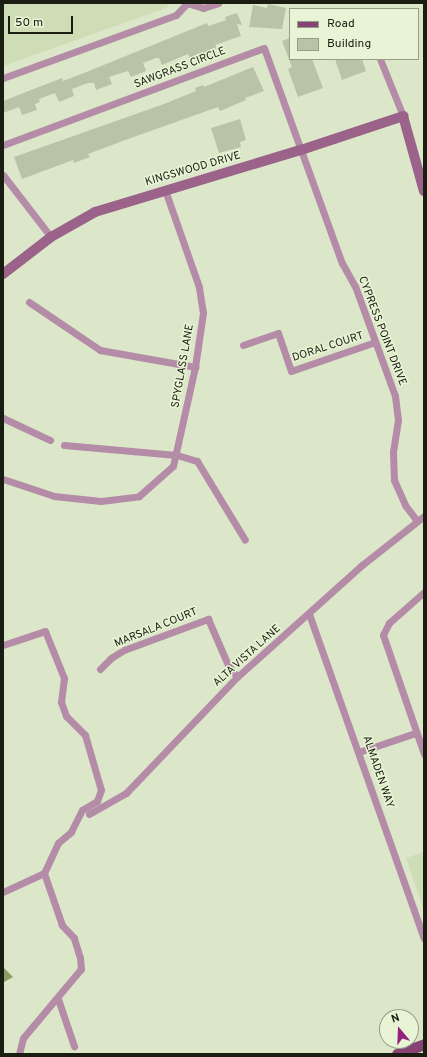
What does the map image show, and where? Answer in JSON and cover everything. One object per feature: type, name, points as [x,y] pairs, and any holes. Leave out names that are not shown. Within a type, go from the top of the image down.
[{"type":"main road","points":[[397,1054],[424,1044]]},
{"type":"street","points":[[3,78],[176,15],[187,3],[203,8],[218,3]]},
{"type":"street","name":"SAWGRASS CIRCLE","points":[[3,145],[264,48],[301,150]]},
{"type":"street","points":[[380,60],[403,116],[424,191]]},
{"type":"street","name":"KINGSWOOD DRIVE","points":[[3,274],[50,237],[95,212],[301,150],[403,116]]},
{"type":"street","name":"CYPRESS POINT DRIVE","points":[[301,150],[342,263],[355,286],[397,408],[392,466],[394,480],[405,505],[417,521]]},
{"type":"street","points":[[3,175],[50,237]]},
{"type":"street","name":"SPYGLASS LANE","points":[[3,479],[54,496],[101,502],[139,496],[173,466],[177,455],[202,326],[201,297],[166,190]]},
{"type":"street","points":[[28,302],[100,350],[195,367]]},
{"type":"street","name":"DORAL COURT","points":[[243,345],[278,333],[291,371],[375,342]]},
{"type":"street","points":[[3,418],[50,440]]},
{"type":"street","points":[[64,445],[177,455],[197,461],[244,540]]},
{"type":"street","name":"ALTA VISTA LANE","points":[[89,814],[126,793],[237,677],[309,614],[362,564],[424,516]]},
{"type":"street","points":[[424,592],[389,622],[383,635],[424,754]]},
{"type":"street","name":"ALMADEN WAY","points":[[309,614],[424,938]]},
{"type":"street","name":"MARSALA COURT","points":[[100,670],[111,658],[124,650],[208,619],[228,665],[237,677]]},
{"type":"street","points":[[3,645],[46,631],[64,678],[61,700],[65,714],[85,734],[86,746],[100,785],[100,796],[80,813],[71,832],[58,843],[44,873],[3,892]]},
{"type":"street","points":[[359,752],[416,733]]},
{"type":"street","points":[[19,1054],[23,1038],[79,974],[81,963],[74,938],[62,925],[44,873]]},
{"type":"street","points":[[58,999],[74,1046]]},
{"type":"shaded area","points":[[3,3],[171,3],[166,8],[3,66]]},
{"type":"shaded area","points":[[424,852],[424,910],[406,858]]},
{"type":"shaded area","points":[[3,967],[13,977],[4,982],[3,980]]},
{"type":"building","points":[[268,4],[286,8],[282,29],[249,27],[253,5],[267,8]]},
{"type":"building","points":[[237,13],[242,25],[237,24],[241,36],[215,45],[217,48],[190,58],[188,54],[162,65],[159,58],[156,58],[143,63],[146,71],[131,77],[128,71],[109,77],[112,84],[96,90],[94,83],[88,83],[72,89],[74,96],[59,102],[55,93],[39,99],[40,102],[35,104],[37,110],[22,115],[19,107],[3,113],[3,101],[62,78],[63,81],[84,73],[207,23],[208,26],[226,20],[225,17]]},
{"type":"building","points":[[289,38],[289,59],[282,41]]},
{"type":"building","points":[[289,60],[312,60],[323,88],[298,97],[288,69],[292,67]]},
{"type":"building","points":[[335,60],[362,60],[366,71],[342,80]]},
{"type":"building","points":[[253,67],[264,91],[245,98],[246,100],[220,111],[218,107],[88,154],[90,157],[74,163],[73,160],[22,179],[14,157],[164,104],[196,91],[195,88],[203,85],[204,87]]},
{"type":"building","points":[[240,119],[246,140],[240,142],[241,147],[219,153],[211,128]]}]
